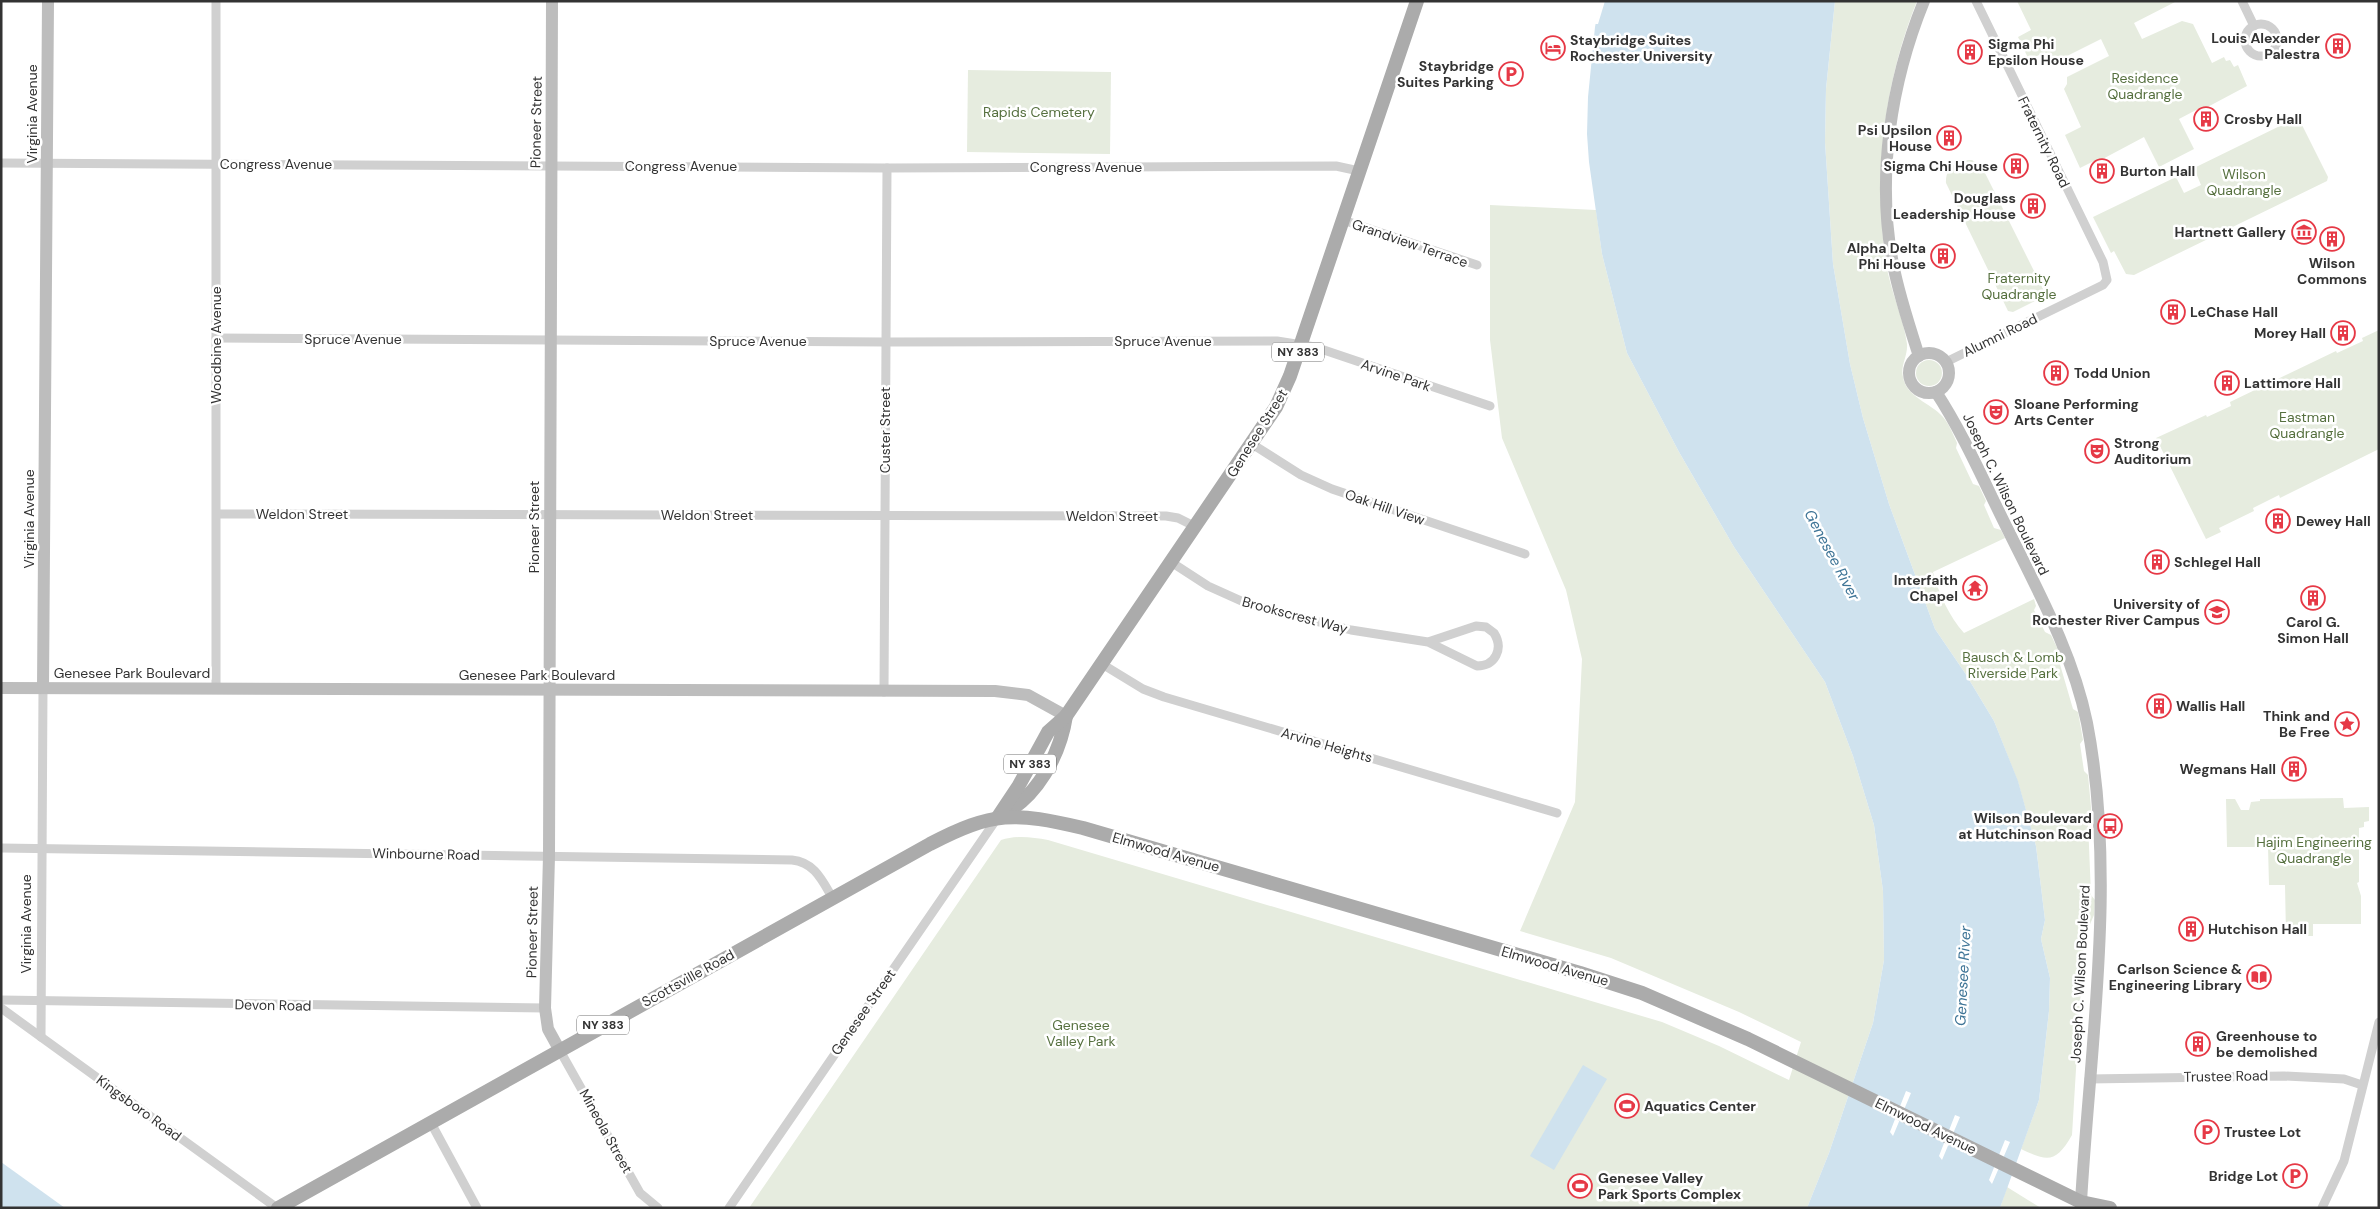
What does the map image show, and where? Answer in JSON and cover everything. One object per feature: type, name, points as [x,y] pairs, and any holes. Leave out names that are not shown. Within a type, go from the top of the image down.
[{"type":"main road","name":"Genesee Street","points":[[998,817],[1018,787],[1048,732],[1066,716],[1252,444],[1281,398],[1301,344],[1416,1]]},
{"type":"main road","name":"Scottsville Road","points":[[277,1208],[944,836],[978,822],[998,817]]},
{"type":"main road","name":"Elmwood Avenue","points":[[998,817],[1028,817],[1083,828],[1596,978],[1711,1021],[2051,1187],[2083,1206],[2110,1208]]},
{"type":"street","name":"Virginia Avenue","points":[[41,1037],[48,1]]},
{"type":"street","name":"Woodbine Avenue","points":[[216,1],[216,689]]},
{"type":"street","name":"Pioneer Street","points":[[552,1],[549,856],[546,1008],[548,1029],[560,1049]]},
{"type":"street","name":"Fraternity Road","points":[[1966,1],[1976,3],[2103,262],[2107,280]]},
{"type":"street","points":[[2242,1],[2254,26]]},
{"type":"street","points":[[1919,356],[1901,301],[1893,264],[1888,224],[1887,188],[1893,108],[1901,71],[1926,3]]},
{"type":"street","name":"Congress Avenue","points":[[1,163],[887,168],[1336,166],[1359,171]]},
{"type":"street","name":"Custer Street","points":[[884,692],[887,168]]},
{"type":"street","name":"Grandview Terrace","points":[[1342,220],[1477,265]]},
{"type":"street","name":"Alumni Road","points":[[1946,362],[2103,285],[2107,280]]},
{"type":"street","name":"Spruce Avenue","points":[[216,338],[885,342],[1277,341],[1301,344]]},
{"type":"street","name":"Arvine Park","points":[[1301,344],[1490,406]]},
{"type":"street","points":[[1932,353],[1939,355],[1946,362],[1950,371],[1949,378],[1942,389],[1936,392],[1923,392],[1917,389],[1910,378],[1910,365],[1919,356],[1932,353]]},
{"type":"street","name":"Joseph C. Wilson Boulevard","points":[[1936,392],[1973,460],[2052,621],[2078,686],[2086,721],[2097,796],[2102,906],[2089,1079],[2083,1206]]},
{"type":"street","name":"Oak Hill View","points":[[1252,444],[1301,475],[1332,489],[1525,554]]},
{"type":"street","name":"Weldon Street","points":[[217,514],[1166,516],[1178,518],[1196,526]]},
{"type":"street","name":"Brookscrest Way","points":[[1171,562],[1221,593],[1262,609],[1358,632],[1428,642],[1477,666],[1492,661],[1499,650],[1499,643],[1494,633],[1489,629],[1479,626],[1428,642]]},
{"type":"street","name":"Arvine Heights","points":[[1102,664],[1138,686],[1164,697],[1557,813]]},
{"type":"street","name":"Genesee Park Boulevard","points":[[1,688],[1016,693],[1038,699],[1066,716]]},
{"type":"street","name":"Genesee Street","points":[[729,1208],[998,817]]},
{"type":"street","name":"Winbourne Road","points":[[1,848],[799,861],[816,871],[832,897]]},
{"type":"street","name":"Devon Road","points":[[1,1000],[546,1008]]},
{"type":"street","name":"Kingsboro Road","points":[[1,1008],[277,1208]]},
{"type":"street","points":[[2322,1208],[2344,1161],[2379,1022]]},
{"type":"street","name":"Mineola Street","points":[[560,1049],[640,1192],[658,1208]]},
{"type":"street","name":"Trustee Road","points":[[2089,1079],[2284,1076],[2344,1079],[2362,1085]]},
{"type":"street","points":[[431,1123],[477,1208]]},
{"type":"green space","name":"Bausch & Lomb Riverside Park","points":[[1835,1],[1917,1],[1896,64],[1884,130],[1881,163],[1882,230],[1886,263],[1907,344],[1902,373],[1909,390],[1938,412],[1951,429],[1957,443],[1956,448],[1973,484],[1979,486],[1986,501],[1984,505],[1994,528],[2001,530],[2005,538],[1933,572],[1935,580],[1949,612],[1964,633],[2034,599],[2036,606],[2034,610],[2045,632],[2051,635],[2061,656],[2059,661],[2073,709],[2078,712],[2083,740],[2080,744],[2084,771],[2088,775],[2092,818],[2088,822],[2091,895],[2095,900],[2094,915],[2084,938],[2072,1135],[2061,1151],[2051,1157],[2045,1158],[2021,1149],[2039,1100],[2049,1011],[2050,978],[2041,939],[2045,920],[2036,846],[2018,782],[1994,721],[1965,673],[1935,629],[1889,504],[1863,418],[1850,364],[1833,264],[1825,142],[1826,89]]},
{"type":"green space","name":"Residence Quadrangle","points":[[2017,1],[2177,1],[2134,23],[2142,39],[2182,21],[2193,24],[2212,63],[2224,57],[2226,61],[2230,60],[2234,67],[2238,65],[2247,86],[2200,111],[2198,109],[2179,119],[2194,149],[2159,167],[2144,137],[2097,162],[2096,160],[2080,168],[2065,135],[2081,127],[2064,89],[2067,84],[2067,77],[2109,56],[2101,39],[2051,64],[2045,52],[2029,60],[2018,37],[2031,30]]},
{"type":"green space","name":"Rapids Cemetery","points":[[968,70],[1111,72],[1110,154],[967,152]]},
{"type":"green space","name":"Wilson Quadrangle","points":[[2298,117],[2328,177],[2327,181],[2134,275],[2126,274],[2114,251],[2111,253],[2093,217],[2176,177],[2184,193],[2201,185],[2194,168]]},
{"type":"green space","name":"Fraternity Quadrangle","points":[[1972,160],[1982,167],[2045,293],[2043,297],[2013,312],[2008,311],[1946,183],[1946,177],[1953,165],[1961,161]]},
{"type":"green space","name":"Genesee Valley Park","points":[[1490,205],[1596,210],[1602,254],[1627,353],[1679,452],[1734,547],[1825,682],[1853,756],[1874,825],[1883,891],[1884,960],[1873,1023],[1829,1153],[1807,1208],[749,1208],[1001,840],[1012,837],[1048,840],[1662,1022],[1719,1046],[1789,1080],[1801,1042],[1739,1012],[1611,958],[1520,931],[1575,802],[1582,659],[1566,590],[1502,438],[1490,340]]},
{"type":"green space","name":"Eastman Quadrangle","points":[[2379,330],[2379,449],[2280,498],[2279,495],[2253,508],[2254,511],[2219,528],[2221,532],[2206,539],[2156,438],[2206,415],[2207,417],[2231,406],[2230,402],[2336,351],[2337,353],[2363,341],[2362,338]]},
{"type":"green space","points":[[1929,360],[1938,364],[1942,373],[1938,382],[1929,386],[1920,382],[1916,373],[1920,364]]},
{"type":"green space","name":"Hajim Engineering Quadrangle","points":[[2343,798],[2344,808],[2369,807],[2369,821],[2364,822],[2364,827],[2359,828],[2359,882],[2357,883],[2361,896],[2361,924],[2313,924],[2313,936],[2286,936],[2285,885],[2269,885],[2268,847],[2227,847],[2226,799],[2235,799],[2241,810],[2249,810],[2251,802],[2260,801],[2260,799]]},
{"type":"green space","points":[[2007,1187],[2041,1208],[2000,1208]]},
{"type":"water","name":"Genesee River","points":[[1600,1],[1835,1],[1826,89],[1825,142],[1833,264],[1850,364],[1863,418],[1889,504],[1935,629],[1965,673],[1994,721],[2018,781],[2036,846],[2045,920],[2041,939],[2050,978],[2049,1011],[2039,1100],[2000,1208],[1807,1208],[1829,1153],[1873,1023],[1884,960],[1883,891],[1874,825],[1853,756],[1825,682],[1734,547],[1679,452],[1627,353],[1602,254],[1589,162],[1587,134],[1588,97],[1595,27]],"holes":[[[1906,1091],[1911,1093],[1893,1136],[1890,1132]],[[1955,1115],[1960,1117],[1942,1160],[1939,1156]],[[2005,1140],[2010,1142],[1992,1184],[1989,1180]]]},
{"type":"water","points":[[1583,1065],[1607,1079],[1554,1170],[1530,1156]]},
{"type":"water","points":[[1,1162],[65,1208],[1,1208]]},
{"type":"pier","points":[[1598,1],[1605,1],[1598,24],[1593,24]]},
{"type":"place","name":"Louis Alexander Palestra","points":[[2338,46]]},
{"type":"place","name":"Staybridge Suites Rochester University","points":[[1553,48]]},
{"type":"place","name":"Sigma Phi Epsilon House","points":[[1970,52]]},
{"type":"place","name":"Staybridge Suites Parking","points":[[1511,74]]},
{"type":"place","name":"Crosby Hall","points":[[2206,119]]},
{"type":"place","name":"Psi Upsilon House","points":[[1949,138]]},
{"type":"place","name":"Sigma Chi House","points":[[2016,166]]},
{"type":"place","name":"Burton Hall","points":[[2102,171]]},
{"type":"place","name":"Douglass Leadership House","points":[[2033,206]]},
{"type":"place","name":"Hartnett Gallery","points":[[2304,232]]},
{"type":"place","name":"Wilson Commons","points":[[2332,239]]},
{"type":"place","name":"Alpha Delta Phi House","points":[[1943,256]]},
{"type":"place","name":"LeChase Hall","points":[[2173,312]]},
{"type":"place","name":"Morey Hall","points":[[2343,333]]},
{"type":"place","name":"Todd Union","points":[[2056,373]]},
{"type":"place","name":"Lattimore Hall","points":[[2227,383]]},
{"type":"place","name":"Sloane Performing Arts Center","points":[[1996,412]]},
{"type":"place","name":"Strong Auditorium","points":[[2097,451]]},
{"type":"place","name":"Dewey Hall","points":[[2278,521]]},
{"type":"place","name":"Schlegel Hall","points":[[2157,562]]},
{"type":"place","name":"Interfaith Chapel","points":[[1975,588]]},
{"type":"place","name":"Carol G. Simon Hall","points":[[2313,598]]},
{"type":"place","name":"University of Rochester River Campus","points":[[2217,612]]},
{"type":"place","name":"Wallis Hall","points":[[2159,706]]},
{"type":"place","name":"Think and Be Free","points":[[2347,724]]},
{"type":"place","name":"Wegmans Hall","points":[[2294,769]]},
{"type":"place","name":"Wilson Boulevard at Hutchinson Road","points":[[2110,826]]},
{"type":"place","name":"Hutchison Hall","points":[[2191,929]]},
{"type":"place","name":"Carlson Science & Engineering Library","points":[[2259,977]]},
{"type":"place","name":"Greenhouse to be demolished","points":[[2198,1044]]},
{"type":"place","name":"Aquatics Center","points":[[1627,1106]]},
{"type":"place","name":"Trustee Lot","points":[[2207,1132]]},
{"type":"place","name":"Bridge Lot","points":[[2295,1176]]},
{"type":"place","name":"Genesee Valley Park Sports Complex","points":[[1580,1186]]}]
